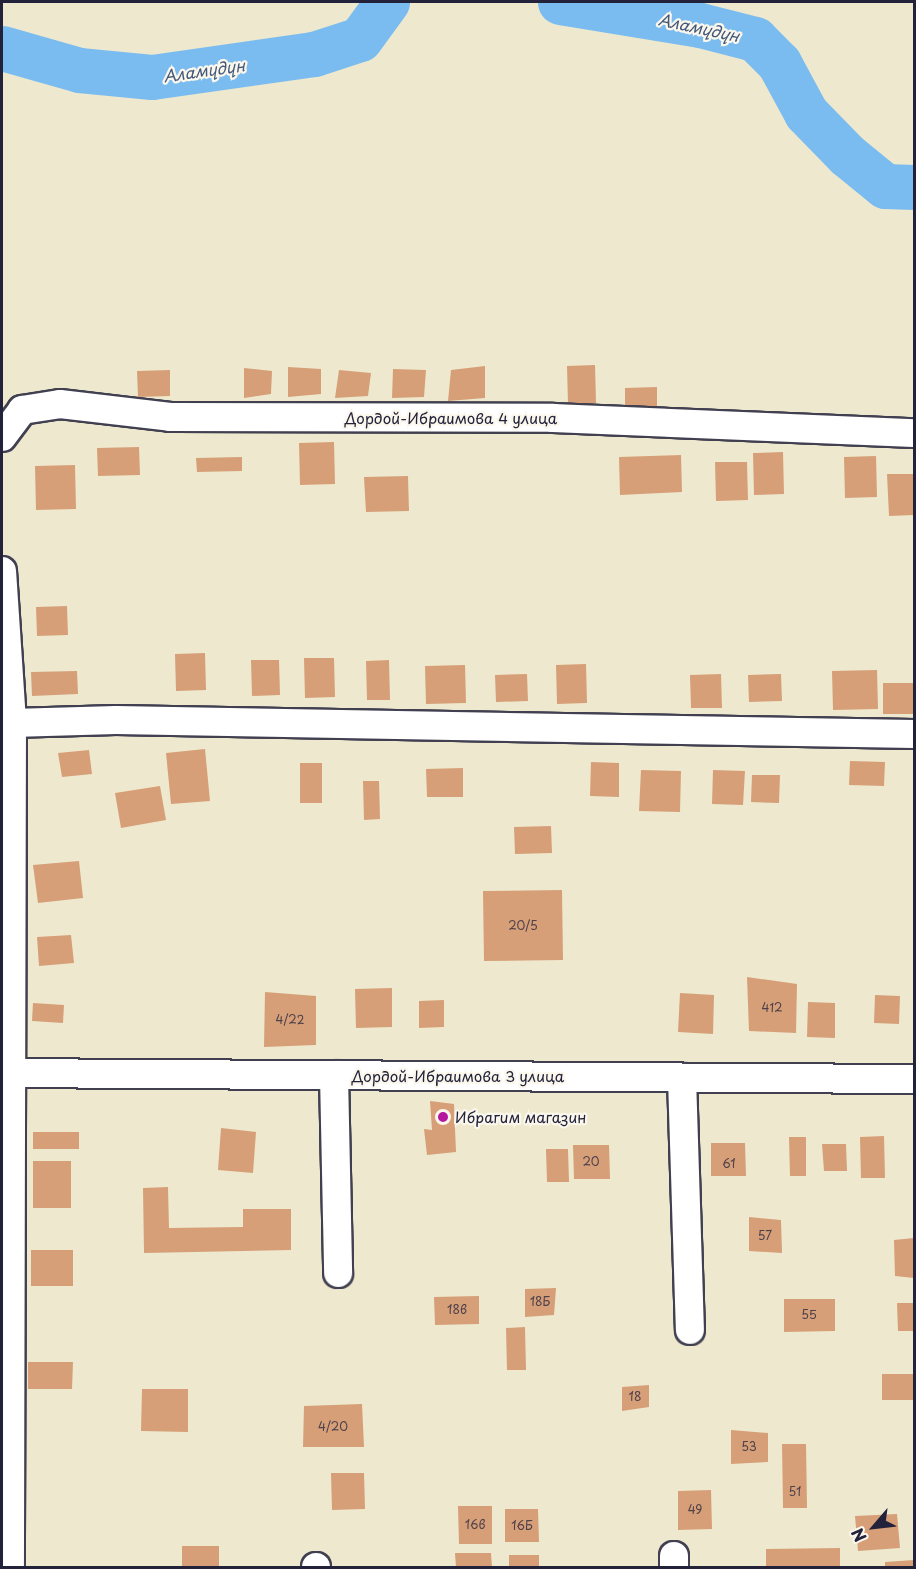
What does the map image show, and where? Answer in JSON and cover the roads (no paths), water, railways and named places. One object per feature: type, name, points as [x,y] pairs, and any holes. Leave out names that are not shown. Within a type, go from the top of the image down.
[{"type":"street","name":"Дордой-Ибраимова 4 улица","points":[[2,437],[22,410],[60,404],[170,417],[553,418],[915,433]]},
{"type":"street","points":[[2,571],[12,723],[5,1073],[10,1568]]},
{"type":"street","points":[[12,723],[116,720],[915,734]]},
{"type":"street","name":"Дордой-Ибраимова 3 улица","points":[[5,1073],[915,1079]]},
{"type":"street","points":[[334,1075],[338,1273]]},
{"type":"street","points":[[682,1078],[690,1330]]},
{"type":"waterway","name":"Аламүдүн","points":[[2,48],[79,70],[152,77],[314,54],[360,39],[387,2]]},
{"type":"waterway","name":"Аламүдүн","points":[[560,2],[700,25],[755,39],[779,63],[806,113],[847,155],[885,186],[914,187]]},
{"type":"place","name":"Ибрагим магазин","points":[[443,1117]]}]
